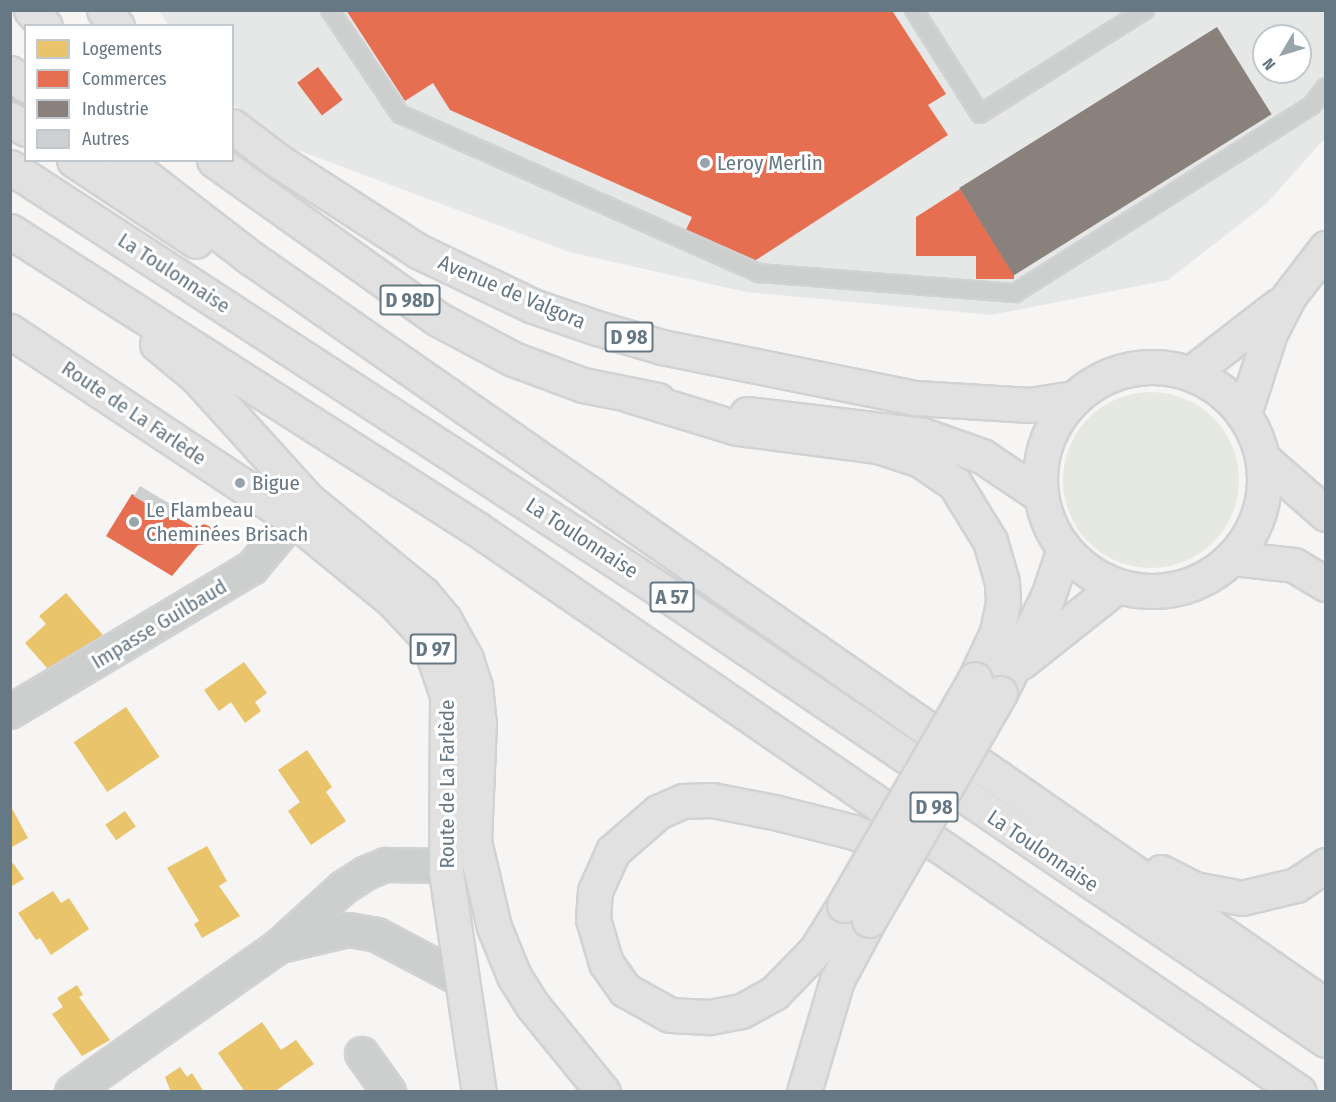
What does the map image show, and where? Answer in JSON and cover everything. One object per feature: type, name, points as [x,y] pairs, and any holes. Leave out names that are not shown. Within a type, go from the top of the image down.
[{"type":"main road","points":[[104,10],[115,24]]},
{"type":"main road","points":[[10,73],[24,84]]},
{"type":"main road","points":[[10,119],[24,128]]},
{"type":"main road","name":"Avenue de Valgora","points":[[234,128],[276,160],[418,251],[533,306],[597,328],[662,347],[916,398],[1029,405],[1073,398]]},
{"type":"main road","points":[[77,162],[684,561]]},
{"type":"main road","points":[[127,162],[251,258],[1326,1006]]},
{"type":"main road","name":"D 98D","points":[[217,162],[436,318],[513,359],[583,385],[629,395],[923,435],[982,456],[1041,495]]},
{"type":"main road","name":"La Toulonnaise","points":[[10,166],[660,589],[1326,1040]]},
{"type":"main road","points":[[10,231],[196,376],[307,499],[423,594],[444,619],[466,659],[475,686],[479,722],[474,841],[494,927],[533,1006],[603,1092]]},
{"type":"main road","name":"A 57","points":[[10,231],[477,529],[1299,1092]]},
{"type":"main road","points":[[1244,414],[1254,373],[1289,296],[1326,248]]},
{"type":"main road","points":[[1191,373],[1289,296]]},
{"type":"main road","name":"Route de La Farlède","points":[[10,331],[293,519],[392,600],[427,637],[438,660],[449,714],[445,866],[479,1092]]},
{"type":"main road","points":[[1166,367],[1191,373],[1220,390],[1244,414],[1262,458],[1264,485],[1259,512],[1248,537],[1232,558],[1207,577],[1178,588],[1147,591],[1117,586],[1088,571],[1064,549],[1049,524],[1041,495],[1046,442],[1057,418],[1073,398],[1094,382],[1125,370],[1166,367]]},
{"type":"main road","points":[[629,395],[737,428],[878,446],[920,460],[947,477],[981,521],[998,561],[1003,603],[997,632],[997,680]]},
{"type":"main road","points":[[1262,458],[1326,514]]},
{"type":"main road","points":[[1039,913],[872,838],[765,810],[697,799],[658,812],[618,845],[595,891],[593,919],[606,963],[625,990],[670,1015],[709,1017],[741,1011],[774,993],[856,913],[997,680],[1064,549]]},
{"type":"main road","points":[[1232,558],[1294,565],[1326,584]]},
{"type":"main road","points":[[997,680],[1117,586]]},
{"type":"main road","points":[[1076,830],[1194,889],[1220,896],[1262,896],[1296,885],[1326,865]]},
{"type":"main road","points":[[804,1092],[856,913]]},
{"type":"main road","points":[[781,1092],[821,1035]]},
{"type":"street","points":[[124,10],[133,24]]},
{"type":"street","points":[[10,95],[24,104]]},
{"type":"street","points":[[110,162],[251,258]]},
{"type":"street","name":"Impasse Guilbaud","points":[[10,712],[252,568],[293,519]]},
{"type":"street","points":[[72,1092],[278,947],[343,888],[366,873],[386,866],[445,866]]},
{"type":"street","points":[[278,947],[349,930],[377,935],[462,980]]},
{"type":"street","points":[[362,1054],[389,1092]]},
{"type":"lane","points":[[330,10],[400,114],[759,273],[1015,293],[1311,106],[1326,87]]},
{"type":"lane","points":[[914,10],[980,114],[1145,10]]},
{"type":"shaded area","points":[[159,11],[1325,11],[1325,138],[1267,203],[1168,280],[992,315],[746,292],[569,252],[292,148],[234,106],[234,24],[167,24]]},
{"type":"shaded area","points":[[1151,392],[1185,399],[1200,407],[1213,418],[1224,431],[1232,446],[1239,480],[1232,514],[1224,529],[1213,542],[1200,553],[1185,561],[1151,568],[1117,561],[1102,553],[1089,542],[1078,529],[1070,514],[1063,480],[1070,446],[1078,431],[1089,418],[1102,407],[1117,399]]},
{"type":"building: Logements","points":[[66,593],[103,635],[48,669],[25,643],[46,624],[39,616]]},
{"type":"building: Logements","points":[[244,662],[267,693],[255,702],[261,711],[245,723],[231,702],[219,711],[204,690]]},
{"type":"building: Logements","points":[[126,707],[160,757],[107,792],[74,742]]},
{"type":"building: Logements","points":[[307,750],[332,787],[326,792],[346,821],[311,845],[288,811],[300,802],[278,770]]},
{"type":"building: Logements","points":[[10,805],[28,838],[10,848]]},
{"type":"building: Logements","points":[[125,811],[136,827],[116,840],[105,825]]},
{"type":"building: Logements","points":[[207,846],[227,881],[219,886],[240,916],[202,938],[194,924],[199,921],[167,868]]},
{"type":"building: Logements","points":[[13,863],[24,879],[10,887],[10,865]]},
{"type":"building: Logements","points":[[53,891],[61,903],[69,898],[89,929],[51,955],[40,938],[36,940],[18,913]]},
{"type":"building: Logements","points":[[77,985],[83,995],[79,997],[110,1040],[82,1056],[52,1014],[63,1007],[57,998]]},
{"type":"building: Logements","points":[[262,1022],[281,1050],[296,1040],[314,1064],[274,1092],[245,1092],[218,1053]]},
{"type":"building: Logements","points":[[180,1067],[187,1077],[192,1073],[204,1092],[171,1092],[165,1077]]},
{"type":"building: Commerces","name":"Leroy Merlin","points":[[346,10],[885,10],[893,12],[946,94],[928,105],[948,135],[753,262],[685,232],[692,217],[450,110],[433,83],[405,101]]},
{"type":"building: Commerces","points":[[318,67],[343,100],[322,115],[297,83]]},
{"type":"building: Commerces","points":[[960,189],[1014,275],[1014,279],[976,279],[976,256],[916,256],[916,217]]},
{"type":"building: Commerces","points":[[132,494],[196,528],[204,524],[214,528],[212,543],[198,545],[172,576],[106,536]]},
{"type":"building: Industrie","points":[[1217,27],[1272,114],[1014,275],[959,188]]},
{"type":"building: Autres","points":[[140,486],[175,507],[169,517],[134,496]]},
{"type":"place","name":"Leroy Merlin","points":[[705,163]]},
{"type":"place","name":"Bigue","points":[[240,483]]},
{"type":"place","name":"Le Flambeau Cheminées Brisach","points":[[134,522]]}]
